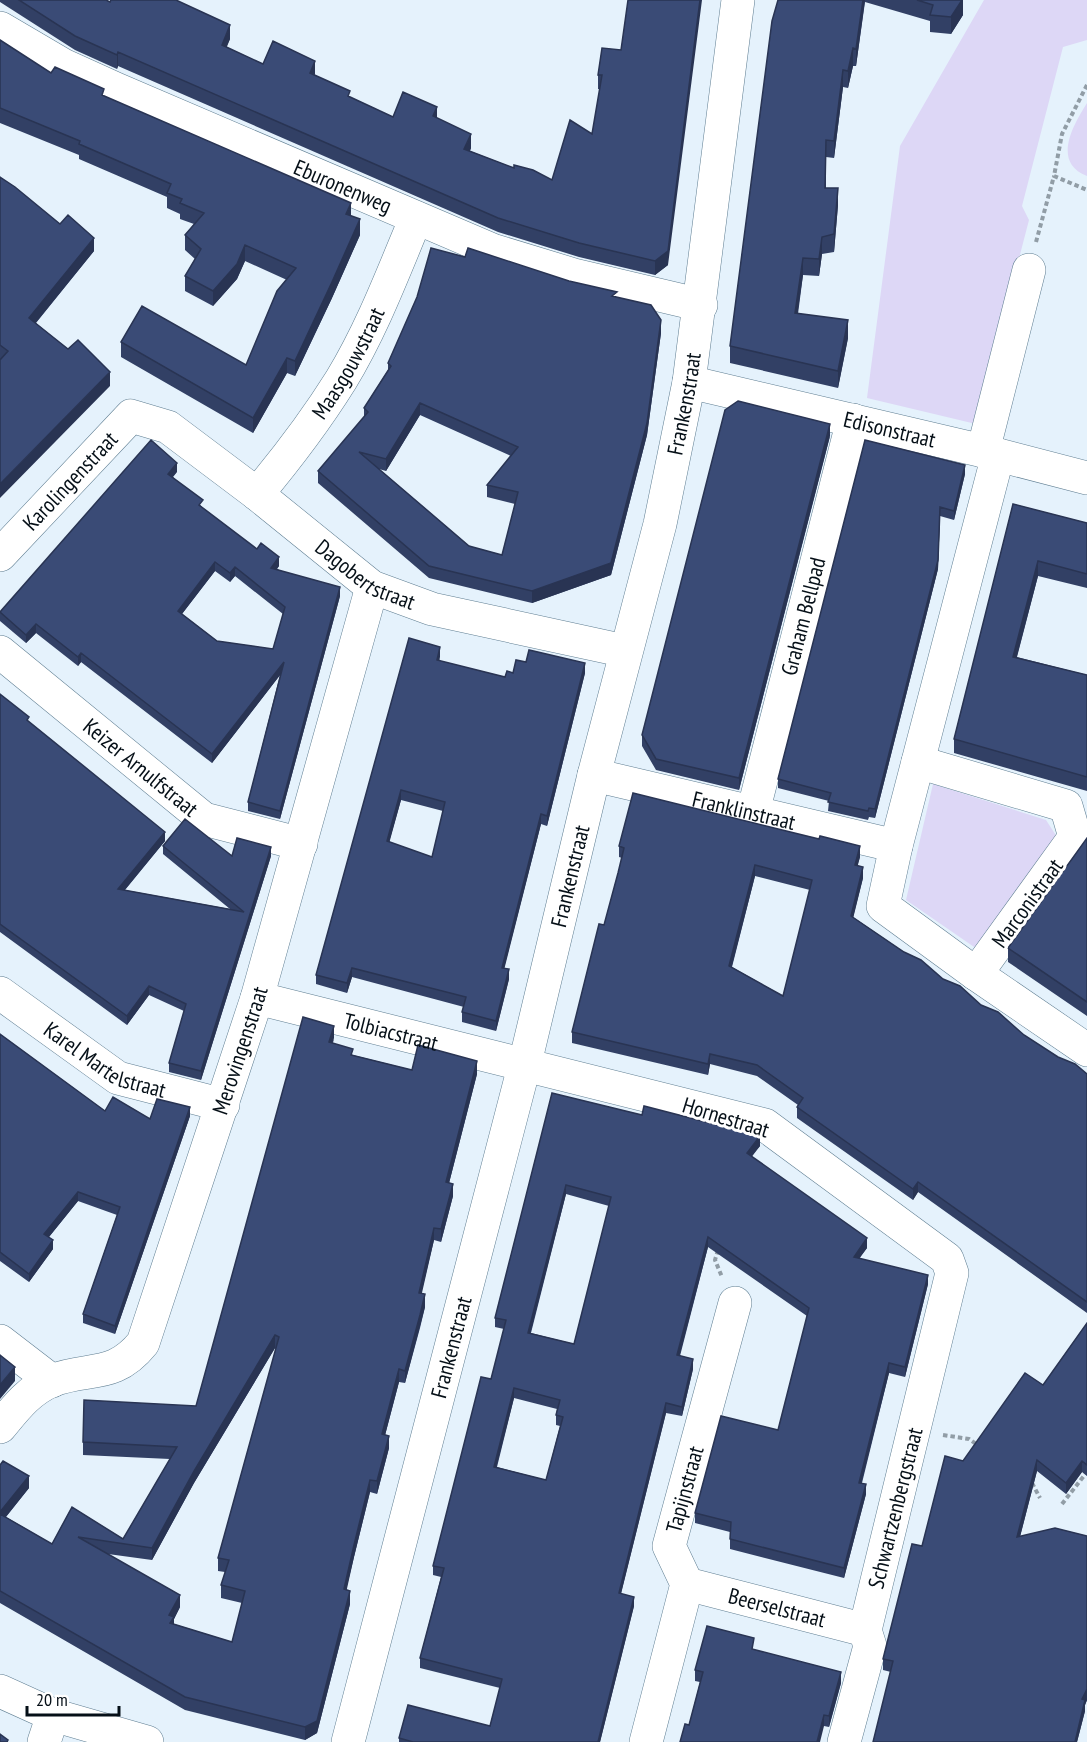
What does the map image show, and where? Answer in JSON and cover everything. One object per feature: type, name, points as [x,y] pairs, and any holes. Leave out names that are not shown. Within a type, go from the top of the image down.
[{"type":"street","name":"Frankenstraat","points":[[348,1742],[525,1063],[594,775],[660,524],[689,382],[701,305],[738,0]]},
{"type":"street","name":"Eburonenweg","points":[[0,28],[63,65],[94,79],[492,250],[574,274],[701,305]]},
{"type":"street","name":"Maasgouwstraat","points":[[257,494],[300,442],[342,378],[377,310],[416,218]]},
{"type":"street","points":[[1029,270],[991,453],[883,906],[976,974],[1087,1050]]},
{"type":"street","name":"Edisonstraat","points":[[689,382],[1087,478]]},
{"type":"street","name":"Karolingenstraat","points":[[0,555],[131,416],[143,417]]},
{"type":"street","name":"Dagobertstraat","points":[[143,417],[168,427],[257,494],[372,587],[432,609],[626,651]]},
{"type":"street","name":"Graham Bellpad","points":[[753,812],[853,420]]},
{"type":"street","name":"Merovingenstraat","points":[[0,1427],[25,1396],[51,1381],[110,1368],[129,1360],[143,1344],[257,998],[372,587]]},
{"type":"street","name":"Keizer Arnulfstraat","points":[[0,652],[204,819],[301,844]]},
{"type":"street","name":"Marconistraat","points":[[918,762],[1066,806],[1075,837],[976,974]]},
{"type":"street","name":"Franklinstraat","points":[[594,775],[896,846]]},
{"type":"street","name":"Karel Martelstraat","points":[[0,993],[118,1078],[223,1106]]},
{"type":"street","name":"Tolbiacstraat","points":[[257,998],[525,1063]]},
{"type":"street","name":"Hornestraat","points":[[525,1063],[765,1125],[947,1259],[952,1273]]},
{"type":"street","name":"Schwartzenbergstraat","points":[[844,1742],[870,1646],[866,1630],[952,1273]]},
{"type":"street","name":"Tapijnstraat","points":[[687,1584],[669,1546],[735,1303]]},
{"type":"street","points":[[0,1341],[51,1381]]},
{"type":"street","points":[[646,1742],[687,1584]]},
{"type":"street","name":"Beerselstraat","points":[[687,1584],[866,1630]]},
{"type":"street","points":[[0,1691],[48,1729],[147,1742]]},
{"type":"path","points":[[1029,270],[1054,176],[1062,134],[1087,85]]},
{"type":"path","points":[[1054,176],[1087,190]]},
{"type":"path","points":[[721,1239],[715,1260],[735,1303]]},
{"type":"path","points":[[914,1431],[969,1439],[987,1452]]},
{"type":"path","points":[[1062,1504],[1087,1472]]},
{"type":"path","points":[[1023,1477],[1032,1483],[1040,1497]]},
{"type":"shaded area","points":[[984,0],[1087,0],[1087,40],[1063,47],[1022,206],[1029,220],[976,424],[867,398],[900,146]]},
{"type":"shaded area","points":[[1087,103],[1087,176],[1076,170],[1070,162],[1068,152],[1076,121]]},
{"type":"shaded area","points":[[933,784],[1046,820],[1057,837],[977,949],[906,900]]},
{"type":"building","points":[[19,0],[106,0],[110,2],[111,0],[176,0],[230,25],[222,45],[263,64],[273,41],[315,61],[310,73],[350,91],[348,96],[393,117],[403,92],[437,107],[433,116],[471,134],[464,149],[514,168],[514,165],[533,170],[552,180],[570,120],[592,134],[602,75],[598,75],[602,48],[621,50],[628,0],[700,0],[668,251],[655,261],[579,243],[498,218],[118,52],[117,55],[75,36]]},
{"type":"building","points":[[778,0],[863,0],[856,49],[853,48],[848,71],[843,70],[834,141],[826,140],[825,188],[838,188],[834,234],[822,237],[819,259],[803,258],[795,313],[848,320],[838,371],[730,346],[772,21]]},
{"type":"building","points":[[917,0],[962,0],[951,17],[930,15],[933,5]]},
{"type":"building","points":[[0,40],[51,73],[55,67],[104,89],[102,95],[351,203],[346,214],[360,219],[332,282],[295,361],[287,358],[253,418],[121,342],[142,306],[246,365],[277,291],[296,268],[245,245],[237,264],[213,291],[185,276],[201,249],[185,235],[204,213],[180,203],[182,199],[167,193],[171,184],[79,144],[80,141],[0,108]]},
{"type":"building","points":[[0,177],[60,224],[68,215],[94,238],[29,318],[68,349],[78,340],[110,372],[0,484],[0,360],[8,351],[0,345]]},
{"type":"building","points":[[431,248],[465,257],[468,248],[569,281],[617,292],[612,296],[651,305],[661,320],[647,423],[611,563],[532,591],[429,566],[318,471],[368,412],[364,408],[391,366],[388,363],[417,297]],"holes":[[[420,403],[518,447],[487,485],[518,492],[502,555],[469,546],[359,452],[386,459]]]},
{"type":"building","points":[[738,401],[830,424],[739,778],[656,759],[642,735],[725,410]]},
{"type":"building","points":[[151,440],[177,463],[168,474],[203,500],[199,505],[257,549],[261,543],[279,557],[271,568],[340,587],[280,811],[248,802],[284,662],[212,754],[81,653],[78,657],[36,624],[26,635],[0,612]],"holes":[[[215,562],[230,573],[235,567],[285,607],[273,649],[217,641],[178,611]]]},
{"type":"building","points":[[865,440],[965,465],[954,511],[940,507],[938,560],[875,809],[869,808],[868,811],[828,802],[831,793],[778,779]]},
{"type":"building","points":[[1013,504],[1087,523],[1087,574],[1038,561],[1013,657],[1087,675],[1087,777],[954,739]]},
{"type":"building","points":[[409,638],[440,647],[437,660],[505,677],[507,671],[513,673],[516,660],[526,662],[529,650],[585,663],[547,816],[541,814],[502,968],[509,969],[496,1021],[462,1012],[466,997],[352,968],[347,983],[316,975]],"holes":[[[401,790],[445,802],[432,857],[387,841]]]},
{"type":"building","points":[[0,694],[29,717],[27,720],[165,832],[118,889],[244,912],[163,846],[185,819],[232,856],[237,838],[271,847],[201,1071],[169,1063],[186,1004],[149,986],[127,1016],[0,924]]},
{"type":"building","points":[[633,793],[819,839],[820,836],[860,846],[855,865],[863,867],[851,916],[904,952],[921,960],[943,979],[960,986],[981,1005],[998,1012],[1024,1035],[1058,1057],[1075,1064],[1087,1074],[1087,1302],[918,1182],[913,1189],[797,1107],[803,1098],[757,1065],[710,1054],[708,1064],[572,1032],[599,924],[604,925],[618,873],[624,848],[619,846]],"holes":[[[755,865],[812,880],[783,996],[729,966]]]},
{"type":"building","points":[[1087,838],[1087,1002],[1008,948]]},
{"type":"building","points":[[303,1017],[334,1026],[329,1042],[353,1049],[351,1055],[412,1070],[418,1045],[477,1061],[446,1182],[453,1184],[441,1229],[434,1228],[419,1293],[425,1294],[405,1371],[399,1369],[382,1434],[389,1436],[377,1481],[370,1480],[344,1589],[350,1591],[317,1721],[305,1727],[185,1697],[0,1591],[0,1514],[52,1544],[72,1507],[123,1539],[177,1447],[83,1442],[84,1400],[196,1406]],"holes":[[[275,1335],[279,1337],[218,1558],[229,1560],[221,1585],[245,1591],[232,1642],[170,1623],[174,1617],[169,1615],[180,1595],[78,1537],[152,1548],[194,1471]]]},
{"type":"building","points":[[0,1034],[105,1111],[113,1097],[150,1119],[157,1099],[190,1107],[115,1326],[83,1314],[120,1207],[78,1192],[44,1234],[53,1240],[29,1274],[0,1252]]},
{"type":"building","points":[[552,1093],[642,1115],[644,1106],[760,1136],[747,1153],[867,1238],[854,1257],[928,1275],[905,1367],[889,1363],[859,1483],[866,1484],[844,1568],[730,1539],[731,1522],[695,1513],[721,1416],[778,1430],[809,1308],[708,1237],[677,1355],[693,1359],[682,1407],[666,1403],[655,1447],[619,1593],[634,1597],[598,1742],[413,1742],[399,1738],[408,1705],[490,1726],[502,1679],[420,1658],[444,1568],[433,1566],[481,1377],[491,1379],[506,1320],[495,1318]],"holes":[[[566,1185],[611,1197],[574,1344],[528,1333]],[[514,1388],[560,1400],[556,1415],[563,1417],[546,1480],[494,1467]]]},
{"type":"building","points":[[1087,1323],[1087,1465],[1082,1461],[1066,1483],[1037,1460],[1017,1537],[1055,1528],[1087,1536],[1087,1689],[1082,1699],[1085,1700],[1075,1742],[873,1742],[893,1661],[883,1659],[912,1544],[922,1546],[945,1456],[963,1461],[1025,1373],[1043,1385]]},
{"type":"building","points":[[0,1355],[15,1367],[0,1385]]},
{"type":"building","points":[[3,1461],[29,1476],[0,1512],[0,1465]]},
{"type":"building","points":[[707,1626],[754,1638],[752,1649],[841,1672],[829,1716],[824,1715],[817,1742],[680,1742],[685,1724],[689,1725],[703,1672],[695,1670]]},
{"type":"building","points":[[0,1734],[8,1740],[7,1742],[0,1742]]}]
